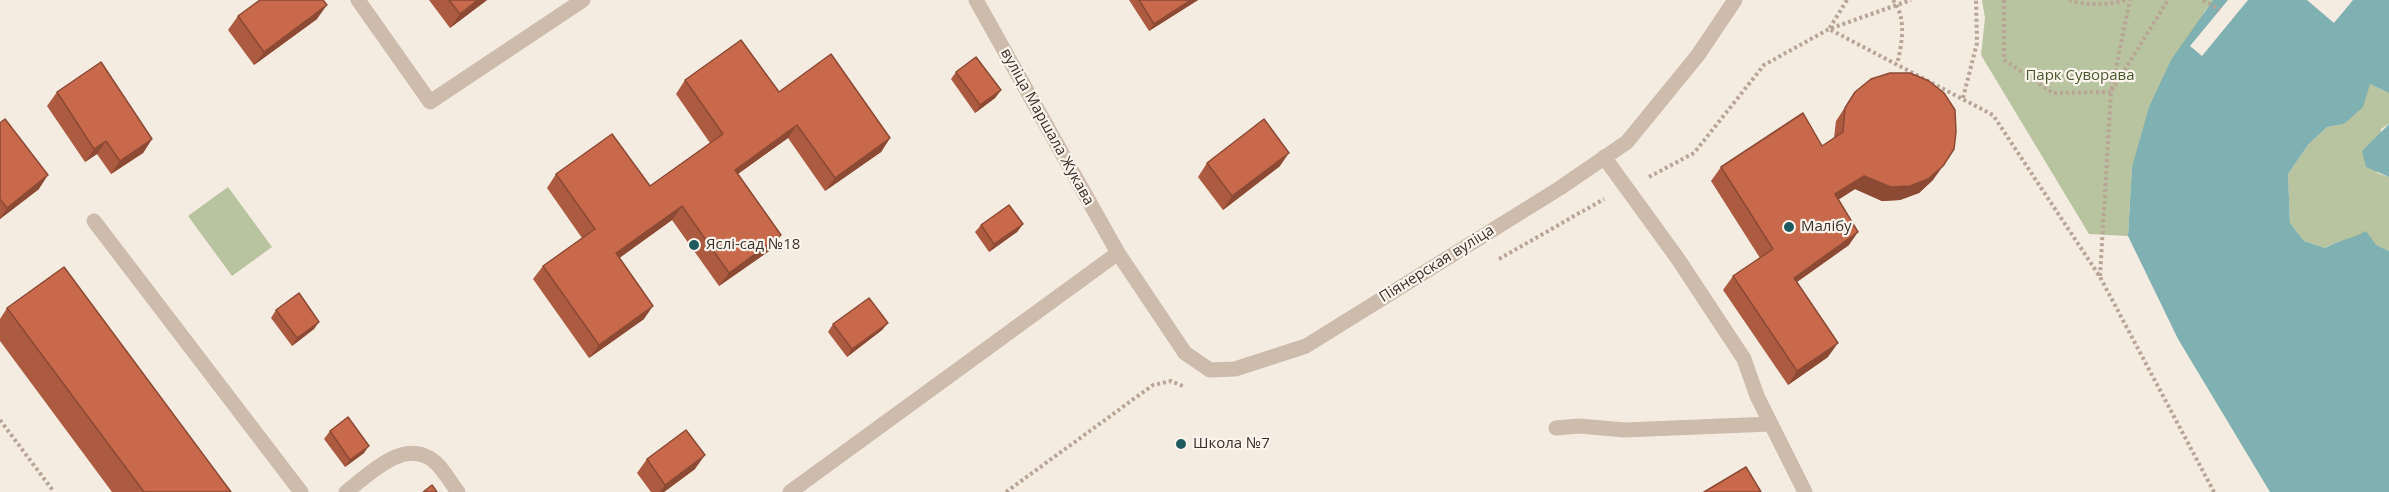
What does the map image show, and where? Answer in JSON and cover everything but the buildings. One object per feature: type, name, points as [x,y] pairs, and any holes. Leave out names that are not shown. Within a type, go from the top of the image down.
[{"type":"street","points":[[358,0],[430,102],[583,0]]},
{"type":"street","name":"вуліца Маршала Жукава","points":[[976,0],[1118,253]]},
{"type":"street","name":"Піянерская вуліца","points":[[1118,253],[1185,353],[1210,370],[1235,369],[1306,346],[1560,188],[1627,142],[1698,55],[1735,0]]},
{"type":"street","points":[[1604,157],[1678,259],[1744,359],[1771,424],[1805,492]]},
{"type":"street","points":[[94,221],[300,492]]},
{"type":"street","points":[[790,492],[1118,253]]},
{"type":"street","points":[[1556,428],[1579,426],[1625,430],[1771,424]]},
{"type":"street","points":[[346,492],[392,458],[409,452],[424,454],[436,463],[458,492]]},
{"type":"path","points":[[1847,0],[1829,28],[1993,115],[2100,277],[2214,492]]},
{"type":"path","points":[[1893,0],[1897,5],[1903,35],[1897,64]]},
{"type":"path","points":[[1963,98],[1977,43],[1976,0]]},
{"type":"path","points":[[2004,0],[2004,60],[2053,93],[2111,92]]},
{"type":"path","points":[[2069,0],[2080,4],[2112,4],[2126,0]]},
{"type":"path","points":[[2100,277],[2111,92],[2130,0]]},
{"type":"path","points":[[2111,92],[2168,0]]},
{"type":"path","points":[[2203,0],[2220,10]]},
{"type":"path","points":[[0,420],[54,492]]},
{"type":"green space","name":"Парк Суворава","points":[[1982,0],[2213,0],[2204,12],[2132,167],[2128,236],[2089,234],[1981,55],[1985,18]]},
{"type":"green space","points":[[2370,84],[2389,93],[2389,124],[2381,129],[2377,173],[2389,177],[2389,251],[2373,244],[2357,241],[2341,242],[2325,248],[2304,241],[2290,223],[2288,174],[2308,145],[2327,127],[2344,124]]},
{"type":"green space","points":[[228,187],[272,247],[232,276],[188,216]]},
{"type":"water","points":[[2213,0],[2389,0],[2389,93],[2370,84],[2363,107],[2344,124],[2327,127],[2308,145],[2288,174],[2290,223],[2304,241],[2325,248],[2366,231],[2376,245],[2389,251],[2389,492],[2270,492],[2178,339],[2128,236],[2132,167],[2149,107],[2171,60]]},
{"type":"water","points":[[2389,124],[2389,177],[2366,167],[2362,151]]},
{"type":"pier","points":[[2228,0],[2248,0],[2202,56],[2190,46]]},
{"type":"pier","points":[[2307,0],[2353,0],[2334,23]]},
{"type":"place","name":"Малібу","points":[[1789,227]]},
{"type":"place","name":"Яслі-сад №18","points":[[694,245]]},
{"type":"place","name":"Школа №7","points":[[1181,444]]}]
